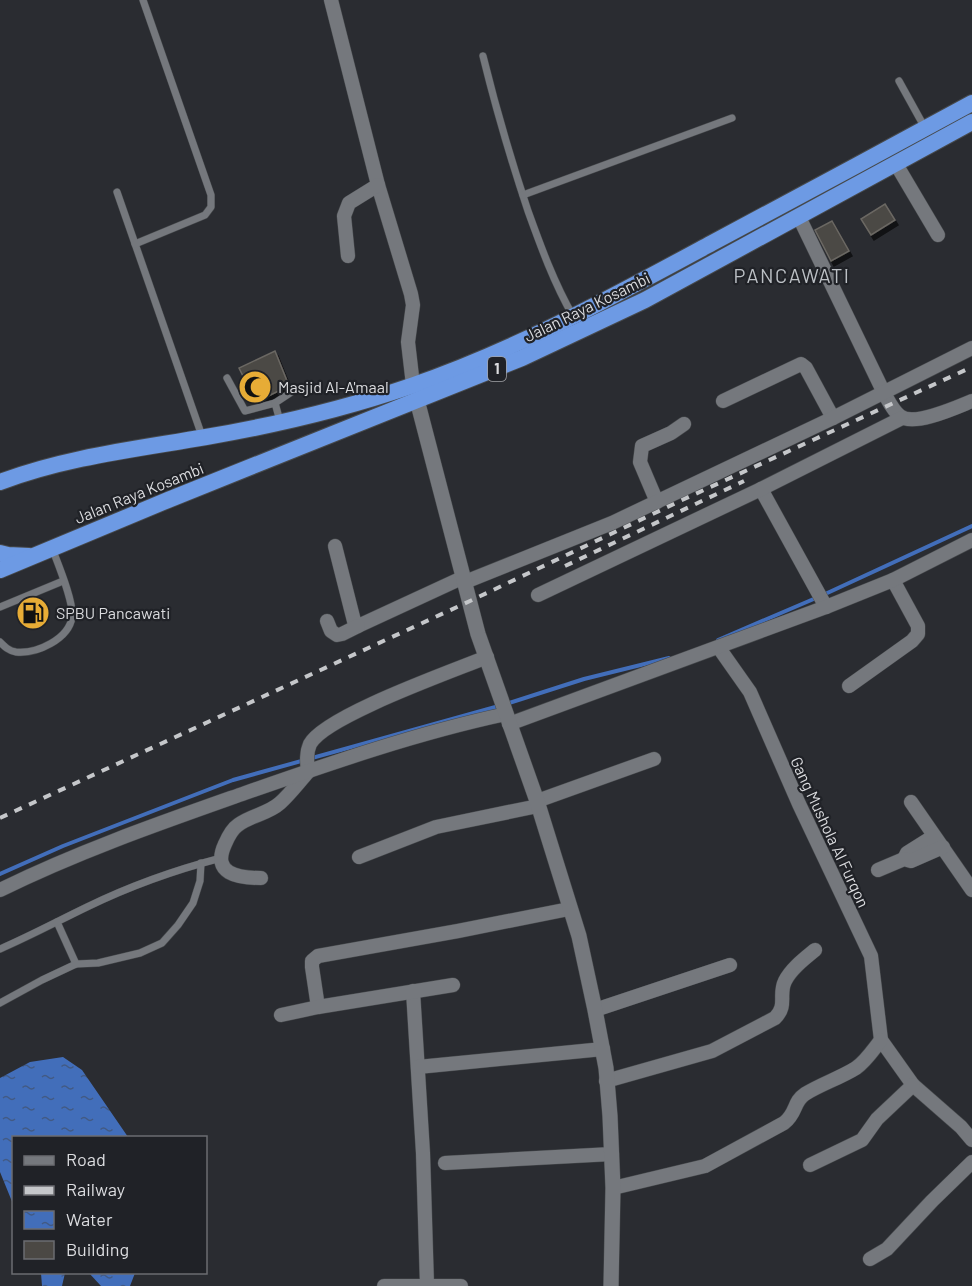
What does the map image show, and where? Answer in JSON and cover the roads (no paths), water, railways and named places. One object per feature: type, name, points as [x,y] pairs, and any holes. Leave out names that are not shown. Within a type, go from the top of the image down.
[{"type":"highway","name":"Jalan Raya Kosambi","points":[[0,570],[168,500],[287,454],[415,393],[627,289],[972,103]]},
{"type":"highway","name":"Jalan Raya Kosambi","points":[[0,482],[20,474],[130,448],[203,438],[281,423],[415,393],[522,358],[602,321],[972,122]]},
{"type":"highway","points":[[874,156],[889,168]]},
{"type":"highway","points":[[0,491],[20,474]]},
{"type":"highway","points":[[0,553],[33,556]]},
{"type":"street","points":[[331,0],[378,185],[411,294],[408,342],[415,393],[464,580],[579,936],[596,1010],[603,1049],[612,1154],[611,1286]]},
{"type":"street","points":[[889,168],[938,235]]},
{"type":"street","points":[[348,256],[344,216],[349,203],[378,185]]},
{"type":"street","points":[[799,217],[884,393],[894,410],[902,418]]},
{"type":"street","points":[[327,621],[331,631],[337,635],[342,634],[464,580],[612,523],[833,418],[972,348]]},
{"type":"street","points":[[723,401],[801,364],[806,368],[833,418]]},
{"type":"street","points":[[538,595],[762,489],[902,418],[922,419],[972,400]]},
{"type":"street","points":[[657,502],[640,462],[642,446],[671,433],[684,424]]},
{"type":"street","points":[[762,489],[824,604]]},
{"type":"street","points":[[0,890],[100,847],[249,792],[308,763],[370,750],[465,723],[506,715],[719,648],[824,604],[893,580],[972,540]]},
{"type":"street","points":[[335,546],[354,621],[358,626]]},
{"type":"street","points":[[849,686],[912,641],[918,634],[918,626],[893,580]]},
{"type":"street","name":"Gang Mushola Al Furqon","points":[[719,648],[750,692],[799,804],[871,956],[881,1040]]},
{"type":"street","points":[[261,878],[246,878],[226,871],[222,867],[221,858],[225,843],[238,824],[267,812],[279,804],[308,763],[311,743],[336,723],[394,694],[487,657]]},
{"type":"street","points":[[359,857],[436,827],[537,804],[654,759]]},
{"type":"street","points":[[249,792],[251,818]]},
{"type":"street","points":[[911,802],[971,887]]},
{"type":"street","points":[[878,870],[904,859],[911,861],[939,841]]},
{"type":"street","points":[[318,1007],[312,961],[318,956],[458,932],[569,909]]},
{"type":"street","points":[[606,1081],[712,1051],[775,1017],[783,1005],[782,988],[785,980],[815,950]]},
{"type":"street","points":[[596,1010],[730,965]]},
{"type":"street","points":[[281,1015],[453,985]]},
{"type":"street","points":[[413,991],[427,1285]]},
{"type":"street","points":[[613,1188],[705,1166],[721,1159],[784,1123],[792,1117],[797,1101],[805,1094],[855,1068],[864,1061],[881,1040],[913,1085],[961,1127],[972,1140]]},
{"type":"street","points":[[418,1067],[603,1049]]},
{"type":"street","points":[[810,1165],[862,1140],[877,1119],[913,1085]]},
{"type":"street","points":[[445,1163],[612,1154]]},
{"type":"street","points":[[870,1259],[881,1254],[972,1162]]},
{"type":"street","points":[[384,1286],[461,1286]]},
{"type":"lane","points":[[135,244],[205,215],[211,207],[211,195],[143,0]]},
{"type":"lane","points":[[483,56],[501,128],[544,256],[573,316]]},
{"type":"lane","points":[[899,81],[925,128]]},
{"type":"lane","points":[[523,195],[732,118]]},
{"type":"lane","points":[[117,192],[203,438]]},
{"type":"lane","points":[[227,378],[245,411],[276,403],[293,391]]},
{"type":"lane","points":[[276,403],[281,423]]},
{"type":"lane","points":[[0,642],[6,649],[16,652],[28,651],[47,646],[64,632],[72,616],[71,602],[52,549]]},
{"type":"lane","points":[[0,607],[63,581]]},
{"type":"lane","points":[[0,949],[88,906],[201,863],[221,858]]},
{"type":"lane","points":[[0,1003],[76,964],[98,963],[140,953],[162,943],[178,926],[193,903],[200,881],[201,863]]},
{"type":"lane","points":[[57,922],[76,964]]},
{"type":"water","points":[[63,1057],[82,1070],[127,1136],[12,1136],[12,1202],[0,1172],[0,1078],[30,1062]]},
{"type":"water","points":[[41,1274],[65,1274],[62,1286],[42,1286]]},
{"type":"water","points":[[90,1274],[135,1274],[130,1286],[101,1286]]},
{"type":"waterway","points":[[823,595],[972,526]]},
{"type":"waterway","points":[[718,640],[816,598]]},
{"type":"waterway","points":[[506,704],[584,679],[669,658]]},
{"type":"waterway","points":[[0,874],[63,846],[233,780],[499,706]]},
{"type":"railway","points":[[0,818],[972,367]]},
{"type":"railway","points":[[565,566],[744,481]]},
{"type":"place","name":"Masjid Al-A'maal","points":[[255,387]]},
{"type":"place","name":"SPBU Pancawati","points":[[33,613]]},
{"type":"district","name":"PANCAWATI","points":[[792,276]]}]
